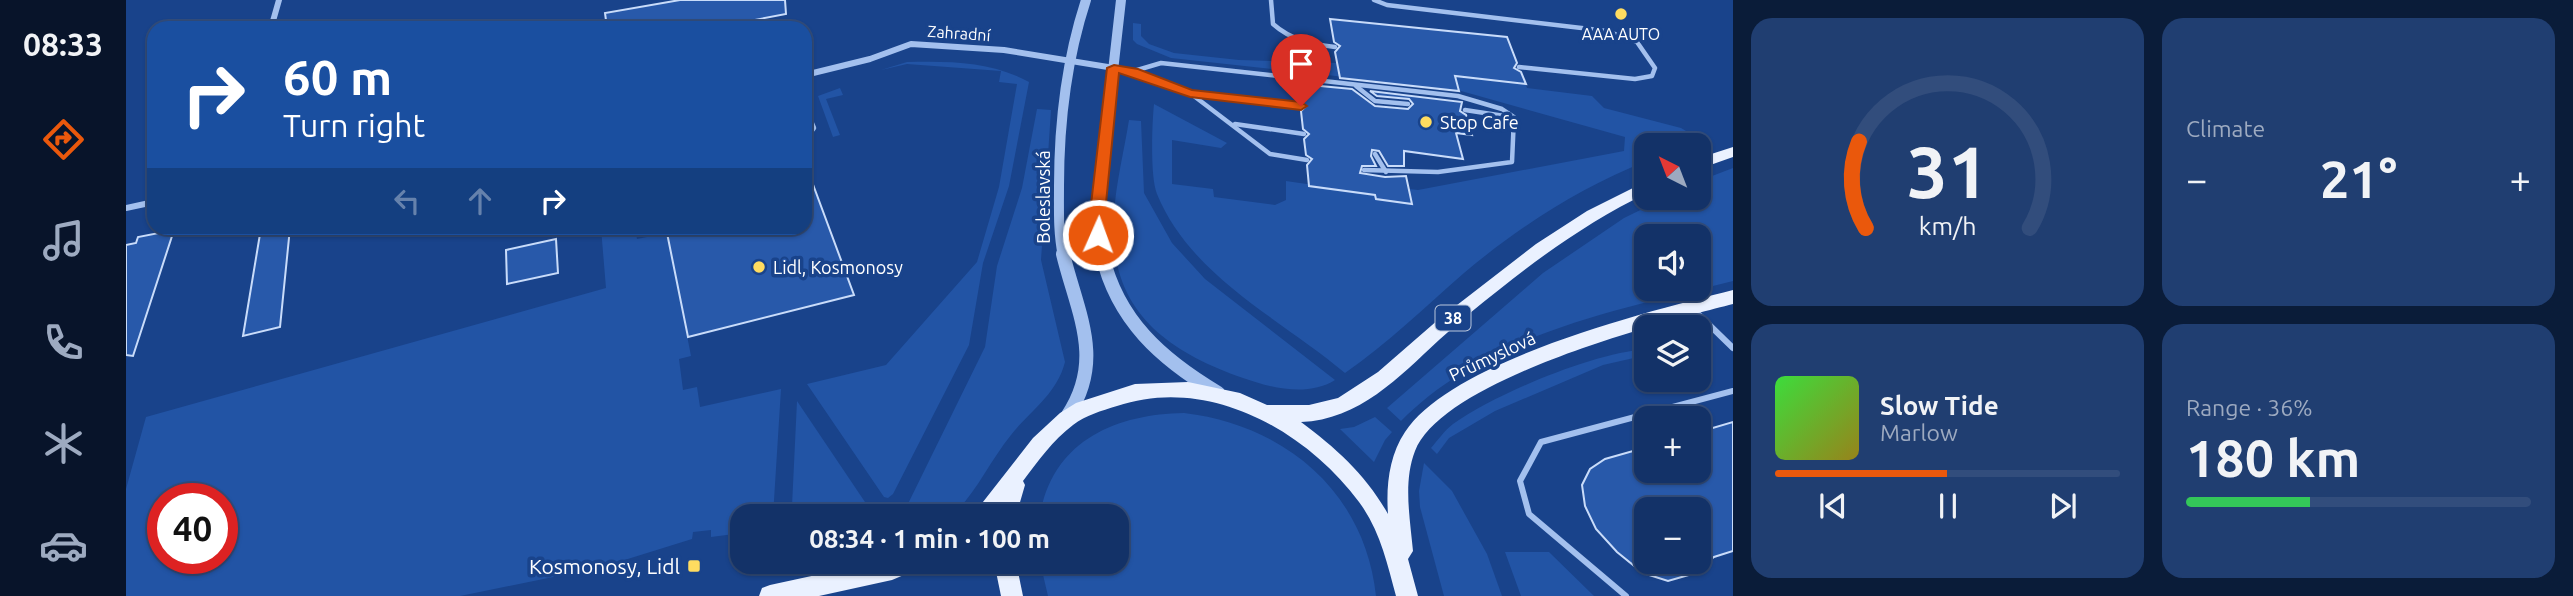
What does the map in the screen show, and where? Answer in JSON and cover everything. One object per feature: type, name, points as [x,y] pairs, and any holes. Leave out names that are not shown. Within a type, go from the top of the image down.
[{"type":"main road","points":[[1712,159],[1733,152]]},
{"type":"main road","name":"38","points":[[1010,504],[1023,466],[1039,444],[1058,426],[1094,404],[1135,391],[1180,389],[1302,414],[1344,405],[1384,376],[1545,245],[1586,218],[1634,193]]},
{"type":"main road","name":"Průmyslová","points":[[1403,570],[1398,481],[1410,439],[1430,415],[1461,394],[1521,365],[1595,335],[1733,297]]},
{"type":"main road","name":"38","points":[[1251,405],[1301,432],[1346,470],[1382,518],[1403,570],[1407,596]]},
{"type":"main road","points":[[994,504],[1023,466]]},
{"type":"main road","points":[[777,595],[870,574]]},
{"type":"main road","points":[[1007,574],[1012,596]]},
{"type":"main road","points":[[777,595],[822,596]]},
{"type":"street","points":[[273,21],[279,0]]},
{"type":"street","name":"Boleslavská","points":[[1058,426],[1081,395],[1088,363],[1083,321],[1063,261],[1059,227],[1061,107],[1069,62],[1086,0]]},
{"type":"street","points":[[1121,0],[1097,213],[1104,273],[1116,302],[1138,331],[1177,366],[1224,396]]},
{"type":"street","name":"Zahradní","points":[[812,73],[870,59],[911,44],[1004,50],[1114,68]]},
{"type":"street","points":[[126,208],[147,204]]},
{"type":"lane","points":[[1271,0],[1272,24],[1284,36],[1305,44],[1335,47]]},
{"type":"lane","points":[[1374,0],[1387,5],[1607,31],[1627,36],[1644,46],[1655,68],[1652,76],[1635,79],[1519,67]]},
{"type":"lane","points":[[1134,71],[1161,63],[1458,96],[1502,109],[1514,117]]},
{"type":"lane","points":[[1114,68],[1134,71],[1190,93],[1269,154],[1307,160]]},
{"type":"lane","points":[[1356,86],[1376,100],[1408,104]]},
{"type":"lane","points":[[1190,93],[1301,106]]},
{"type":"lane","points":[[1465,110],[1514,117]]},
{"type":"lane","points":[[1364,170],[1385,173],[1472,170],[1512,162],[1514,117]]},
{"type":"lane","points":[[1232,123],[1304,134]]},
{"type":"lane","points":[[1375,155],[1385,173]]},
{"type":"lane","points":[[1690,307],[1733,348]]},
{"type":"lane","points":[[1626,596],[1529,513],[1520,481],[1541,442],[1733,391]]},
{"type":"shaded area","points":[[1133,23],[1141,24],[1141,36],[1149,44],[1174,53],[1239,60],[1337,63],[1525,83],[1527,88],[1592,96],[1604,108],[1681,128],[1689,133],[1634,133],[1634,167],[1574,196],[1529,224],[1464,273],[1345,373],[1215,273],[1172,223],[1157,194],[1153,176],[1154,104],[1227,143],[1221,148],[1172,140],[1172,184],[1213,189],[1214,197],[1275,205],[1286,200],[1286,181],[1375,194],[1376,199],[1411,204],[1409,189],[1418,190],[1624,151],[1625,137],[1454,89],[1171,58],[1133,40]]},
{"type":"shaded area","points":[[907,62],[954,62],[985,66],[1015,75],[1029,82],[1009,186],[983,263],[969,345],[893,494],[888,498],[884,497],[807,384],[886,365],[977,262],[999,187],[1017,84],[999,82],[1001,71],[907,64],[881,70]]},
{"type":"shaded area","points":[[840,88],[843,95],[826,99],[840,135],[833,137],[818,96]]},
{"type":"shaded area","points":[[1037,109],[1051,110],[1041,260],[1065,362],[1056,384],[1011,435],[963,504],[908,504],[985,347],[997,266],[1022,188]]},
{"type":"shaded area","points":[[1129,120],[1141,121],[1144,193],[1172,243],[1205,279],[1335,380],[1313,388],[1301,389],[1277,388],[1254,382],[1188,354],[1146,320],[1131,299],[1120,275],[1114,247],[1115,202]]},
{"type":"shaded area","points":[[1733,168],[1733,281],[1711,286],[1711,224],[1634,224],[1634,301],[1653,301],[1556,329],[1514,346],[1474,366],[1436,391],[1401,421],[1387,408],[1543,273],[1624,218],[1640,210],[1712,210],[1712,176]]},
{"type":"shaded area","points":[[602,235],[636,235],[637,239],[667,235],[691,356],[679,359],[683,390],[697,387],[700,407],[781,389],[774,504],[730,504],[730,535],[711,537],[711,530],[693,532],[692,539],[602,567],[460,596],[126,596],[126,489],[146,417],[606,288]]},
{"type":"shaded area","points":[[1634,351],[1634,358],[1603,365],[1495,411],[1449,438],[1437,454],[1431,448],[1453,424],[1494,400],[1573,366]]},
{"type":"shaded area","points":[[797,401],[866,504],[792,504]]},
{"type":"shaded area","points":[[1184,413],[1221,420],[1255,432],[1286,449],[1314,470],[1337,496],[1356,525],[1369,559],[1376,596],[1048,596],[1043,574],[1129,574],[1129,504],[1043,504],[1058,468],[1073,451],[1091,437],[1112,426],[1159,415]]},
{"type":"shaded area","points":[[1375,417],[1392,432],[1374,462],[1340,429],[1354,427]]},
{"type":"shaded area","points":[[1424,463],[1452,491],[1487,554],[1502,596],[1444,596],[1420,507],[1419,491]]},
{"type":"shaded area","points":[[1505,552],[1549,552],[1594,596],[1521,596]]},
{"type":"building","points":[[680,0],[785,0],[786,14],[750,21],[606,21],[605,13]]},
{"type":"building","points":[[1330,19],[1507,37],[1517,63],[1514,68],[1521,72],[1526,84],[1455,76],[1459,91],[1340,78],[1335,52],[1340,46],[1334,42]]},
{"type":"building","points":[[1299,84],[1352,89],[1375,106],[1408,109],[1413,104],[1409,99],[1377,96],[1370,91],[1462,102],[1460,111],[1466,115],[1472,135],[1456,133],[1463,159],[1404,151],[1404,166],[1388,166],[1379,151],[1372,150],[1371,156],[1376,166],[1362,166],[1360,173],[1385,177],[1406,176],[1412,204],[1376,199],[1375,195],[1309,186],[1307,165],[1312,159],[1306,155],[1304,139],[1309,134],[1303,129],[1301,111],[1306,106],[1300,101]]},
{"type":"building","name":"Lidl, Kosmonosy","points":[[812,182],[854,295],[688,337],[667,235],[812,235]]},
{"type":"building","points":[[172,235],[133,356],[126,355],[126,245],[136,243],[138,237]]},
{"type":"building","points":[[260,235],[289,235],[280,327],[243,336]]},
{"type":"building","points":[[556,239],[558,273],[507,284],[506,250]]},
{"type":"building","points":[[1733,422],[1733,551],[1711,559],[1711,497],[1634,497],[1634,566],[1596,529],[1585,506],[1582,485],[1590,469],[1605,459],[1634,451],[1634,483],[1711,483],[1711,428]]},
{"type":"building","points":[[1646,574],[1692,574],[1668,581]]},
{"type":"place","name":"AAA AUTO","points":[[1621,14]]},
{"type":"place","name":"Stop Cafe","points":[[1426,122]]},
{"type":"place","name":"Lidl, Kosmonosy","points":[[759,267]]},
{"type":"place","name":"Kosmonosy, Lidl","points":[[694,566]]},
{"type":"route","points":[[1098,235],[1097,213],[1114,68],[1134,71],[1190,93],[1301,106]]}]
